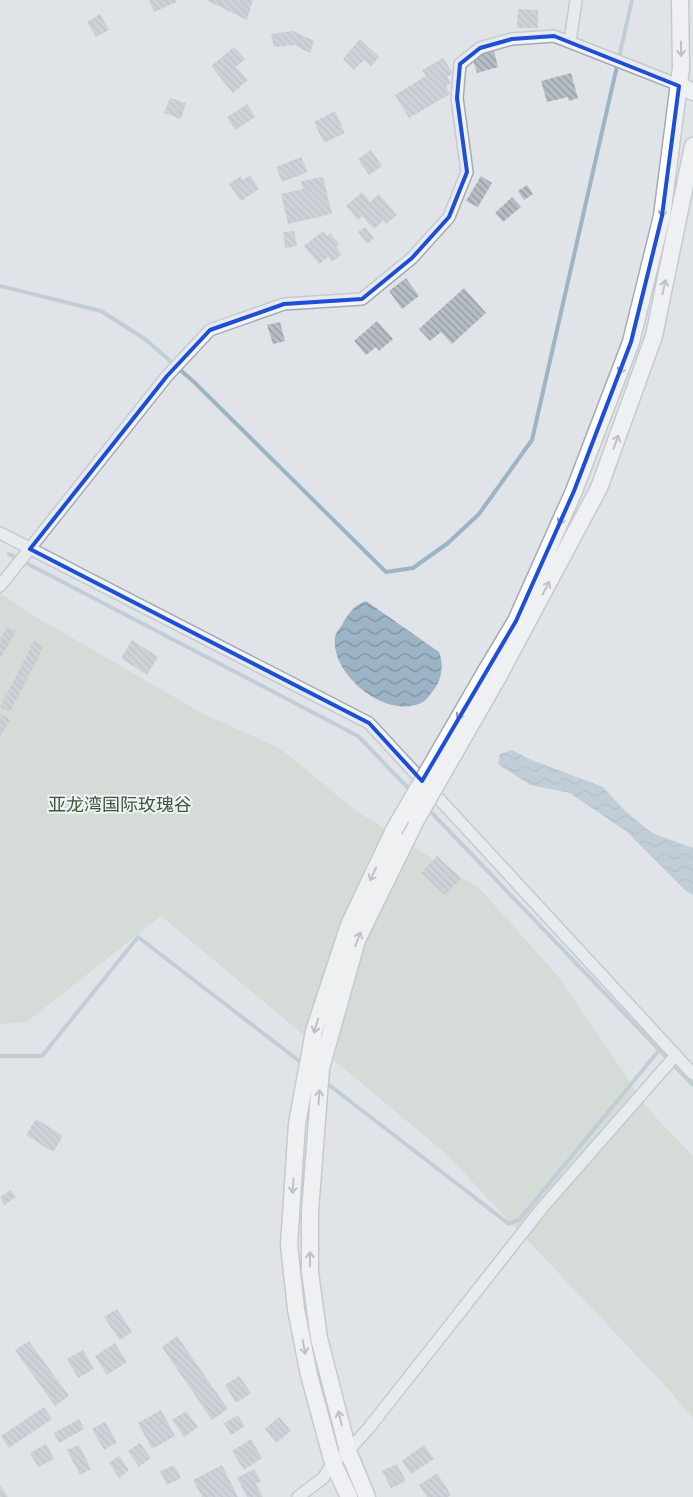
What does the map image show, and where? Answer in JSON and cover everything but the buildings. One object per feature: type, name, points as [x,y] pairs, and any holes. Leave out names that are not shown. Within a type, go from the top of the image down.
[{"type":"main road","points":[[367,1497],[348,1451],[319,1338],[310,1272],[310,1211],[321,1068],[357,940],[416,820],[492,674],[574,491],[631,342],[662,216],[681,68],[680,0]]},
{"type":"main road","points":[[349,1497],[333,1463],[309,1375],[296,1309],[289,1244],[297,1124],[314,1031],[349,926],[394,830],[492,674],[599,488],[654,336],[693,146]]},
{"type":"street","points":[[570,42],[576,0]]},
{"type":"street","points":[[0,586],[167,376],[210,330],[284,304],[362,299],[412,258],[449,217],[467,172],[457,98],[460,64],[480,48],[512,39],[554,36],[686,89]]},
{"type":"street","points":[[0,534],[369,723],[693,1074]]},
{"type":"street","points":[[298,1497],[323,1478],[333,1463],[348,1451],[542,1208],[676,1055]]},
{"type":"highlighted area","points":[[554,36],[679,86],[662,216],[631,342],[574,491],[516,621],[422,781],[369,723],[30,549],[167,376],[210,330],[284,304],[362,299],[412,258],[449,217],[467,172],[457,98],[460,64],[480,48],[512,39]]},
{"type":"green space","name":"亚龙湾国际玫瑰谷","points":[[0,593],[29,613],[202,713],[281,749],[355,810],[480,889],[558,976],[649,1110],[693,1156],[693,1419],[671,1392],[445,1153],[161,916],[27,1022],[0,1024]]},
{"type":"water","points":[[366,601],[439,652],[441,662],[440,677],[436,687],[423,702],[409,706],[394,705],[378,700],[351,679],[342,666],[336,651],[335,637],[351,611]]},
{"type":"water","points":[[512,750],[529,759],[603,787],[624,810],[652,833],[693,848],[693,895],[685,890],[627,832],[570,793],[530,785],[498,764],[500,754]]},
{"type":"waterway","points":[[0,286],[101,311],[145,339],[194,382],[386,572],[413,568],[448,543],[479,514],[532,440],[632,0]]},
{"type":"waterway","points":[[9,554],[358,736],[411,791]]},
{"type":"waterway","points":[[428,809],[693,1085]]},
{"type":"waterway","points":[[0,1056],[42,1056],[138,937],[303,1064]]},
{"type":"waterway","points":[[324,1081],[509,1224],[520,1219],[660,1049]]}]
